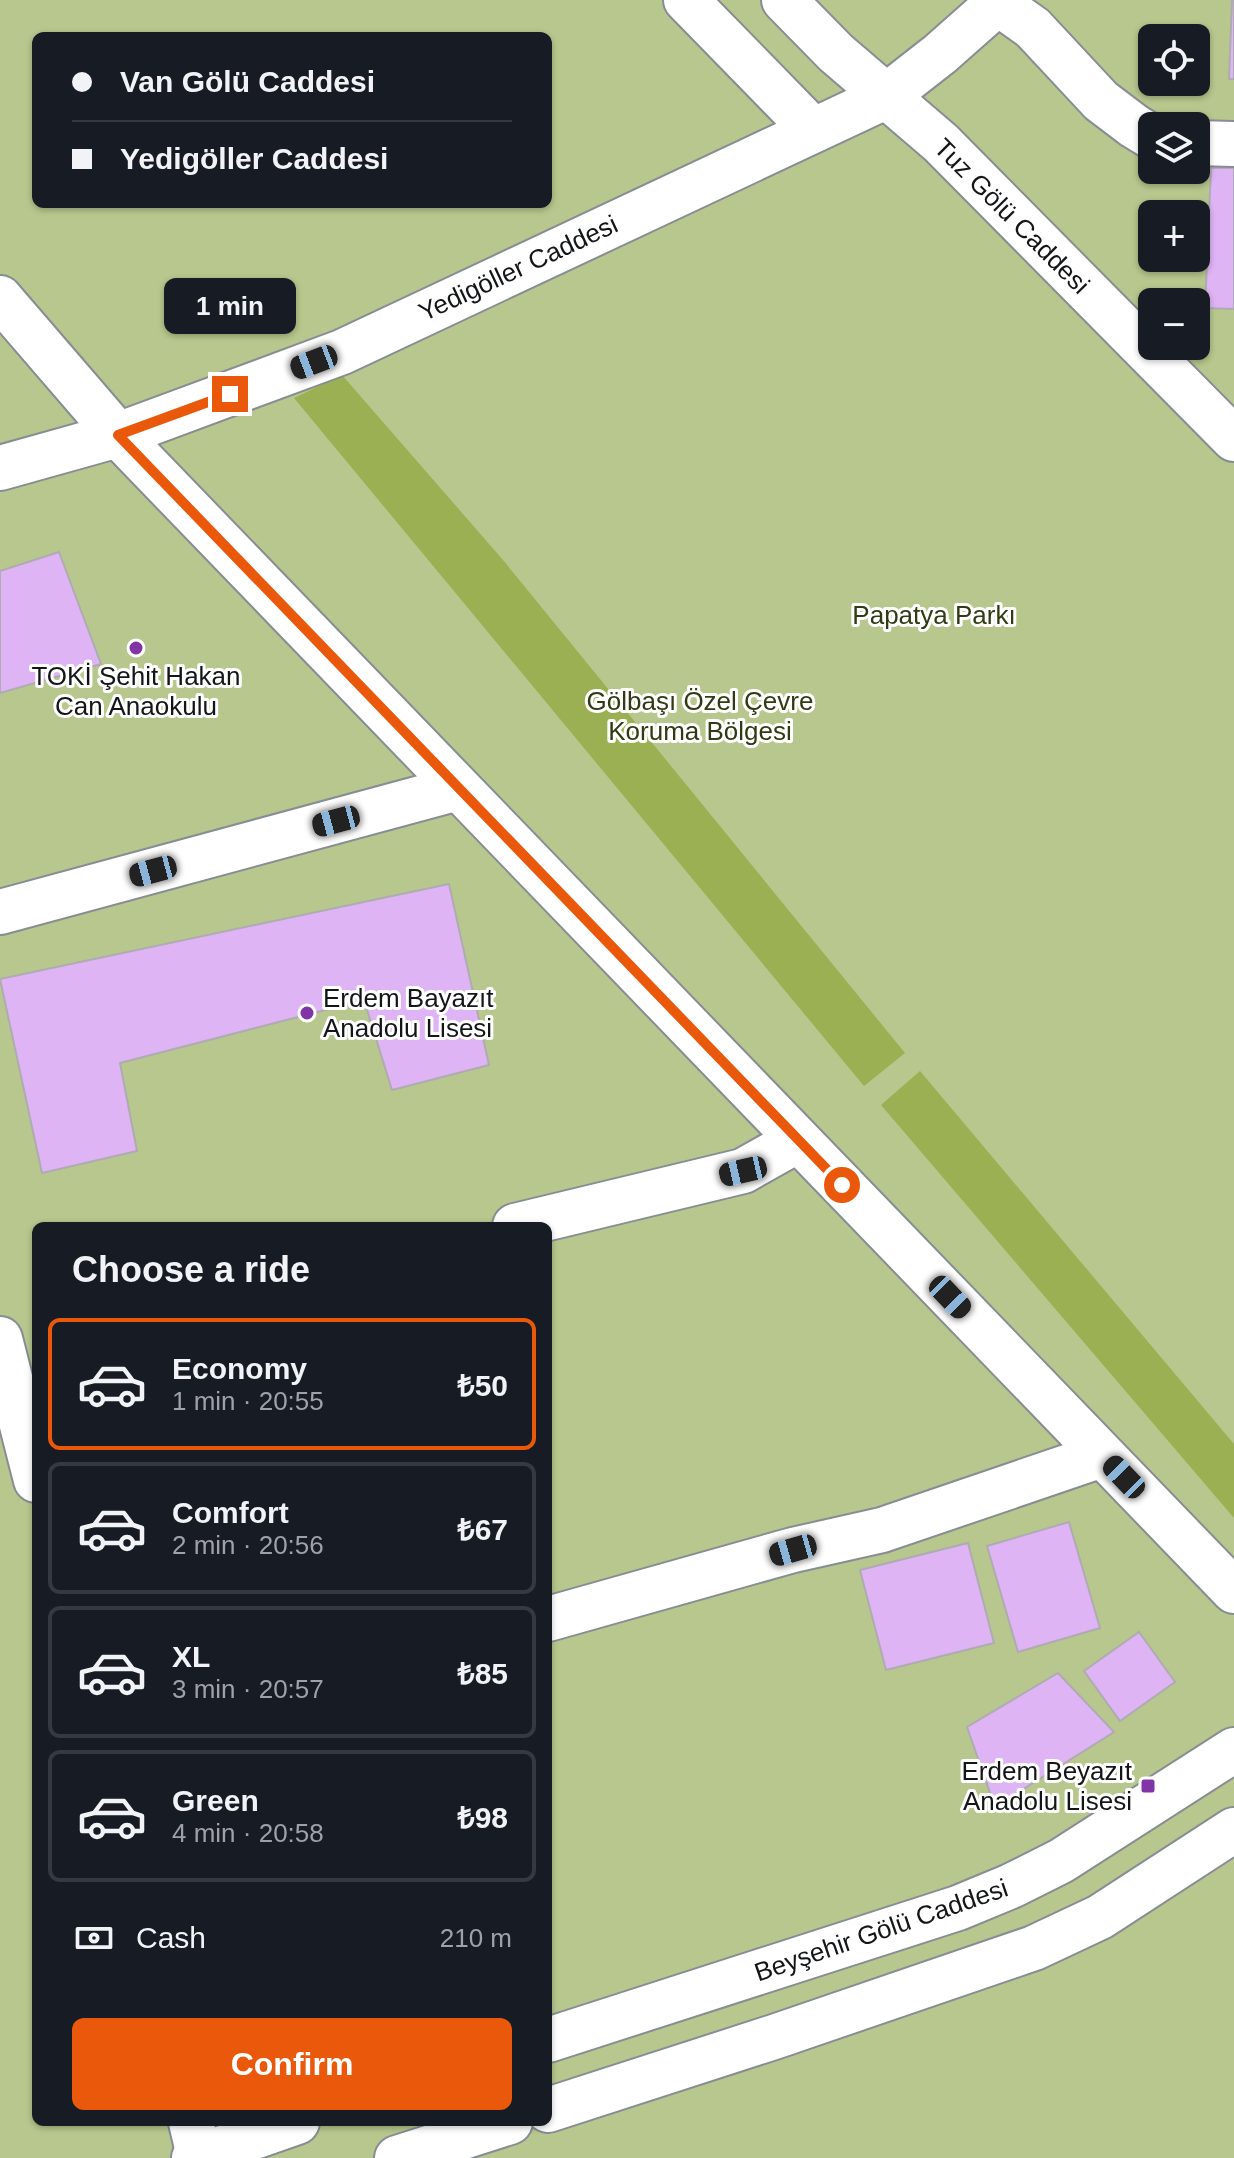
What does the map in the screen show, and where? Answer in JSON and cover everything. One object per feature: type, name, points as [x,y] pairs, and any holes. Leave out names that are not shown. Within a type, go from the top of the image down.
[{"type":"street","points":[[686,0],[813,130]]},
{"type":"street","name":"Tuz Gölü Caddesi","points":[[784,0],[836,53],[941,143],[1234,439]]},
{"type":"street","points":[[999,1],[1033,28],[1101,101],[1138,128]]},
{"type":"street","name":"Yedigöller Caddesi","points":[[0,468],[118,435],[342,352],[885,97],[940,54],[999,1]]},
{"type":"street","points":[[1210,143],[1234,144]]},
{"type":"street","points":[[0,298],[118,435],[1234,1591]]},
{"type":"street","points":[[0,912],[458,788]]},
{"type":"street","points":[[532,1222],[743,1171],[798,1140]]},
{"type":"street","points":[[0,1340],[16,1346],[32,1343]]},
{"type":"street","points":[[0,1340],[32,1464]]},
{"type":"street","points":[[552,1618],[793,1550],[882,1530],[1102,1455]]},
{"type":"street","name":"Beyşehir Gölü Caddesi","points":[[552,2039],[958,1908],[1011,1886],[1061,1861],[1234,1750]]},
{"type":"street","points":[[552,2109],[1034,1948],[1100,1917],[1234,1830]]},
{"type":"street","points":[[195,2145],[279,2126]]},
{"type":"street","points":[[397,2158],[497,2126]]},
{"type":"green space","name":"Gölbaşı Özel Çevre Koruma Bölgesi","points":[[0,0],[1234,0],[1234,2158],[0,2158]]},
{"type":"green space","points":[[342,375],[503,560],[905,1053],[864,1086],[294,398]]},
{"type":"green space","points":[[920,1071],[1234,1444],[1234,1518],[881,1105]]},
{"type":"building","points":[[1232,0],[1234,79],[1229,79]]},
{"type":"building","points":[[1211,168],[1234,168],[1234,309],[1210,308],[1210,288],[1206,288],[1207,272],[1210,272]]},
{"type":"building","name":"TOKİ Şehit Hakan Can Anaokulu","points":[[59,552],[101,664],[0,693],[0,571]]},
{"type":"building","points":[[449,884],[489,1065],[392,1090],[364,1000],[120,1063],[137,1151],[42,1173],[0,979]]},
{"type":"building","points":[[1069,1522],[1100,1628],[1018,1652],[987,1546]]},
{"type":"building","points":[[968,1543],[994,1643],[886,1670],[860,1570]]},
{"type":"building","points":[[1139,1632],[1175,1682],[1120,1721],[1084,1671]]},
{"type":"building","points":[[1058,1673],[1114,1732],[995,1807],[967,1727]]},
{"type":"place","name":"TOKİ Şehit Hakan Can Anaokulu","points":[[136,648]]},
{"type":"place","name":"Erdem Bayazıt Anadolu Lisesi","points":[[307,1013]]},
{"type":"place","name":"Erdem Beyazıt Anadolu Lisesi","points":[[1148,1786]]},
{"type":"route","points":[[230,394],[118,435],[842,1185]]},
{"type":"park label","name":"Papatya Parkı","points":[[934,615]]}]
